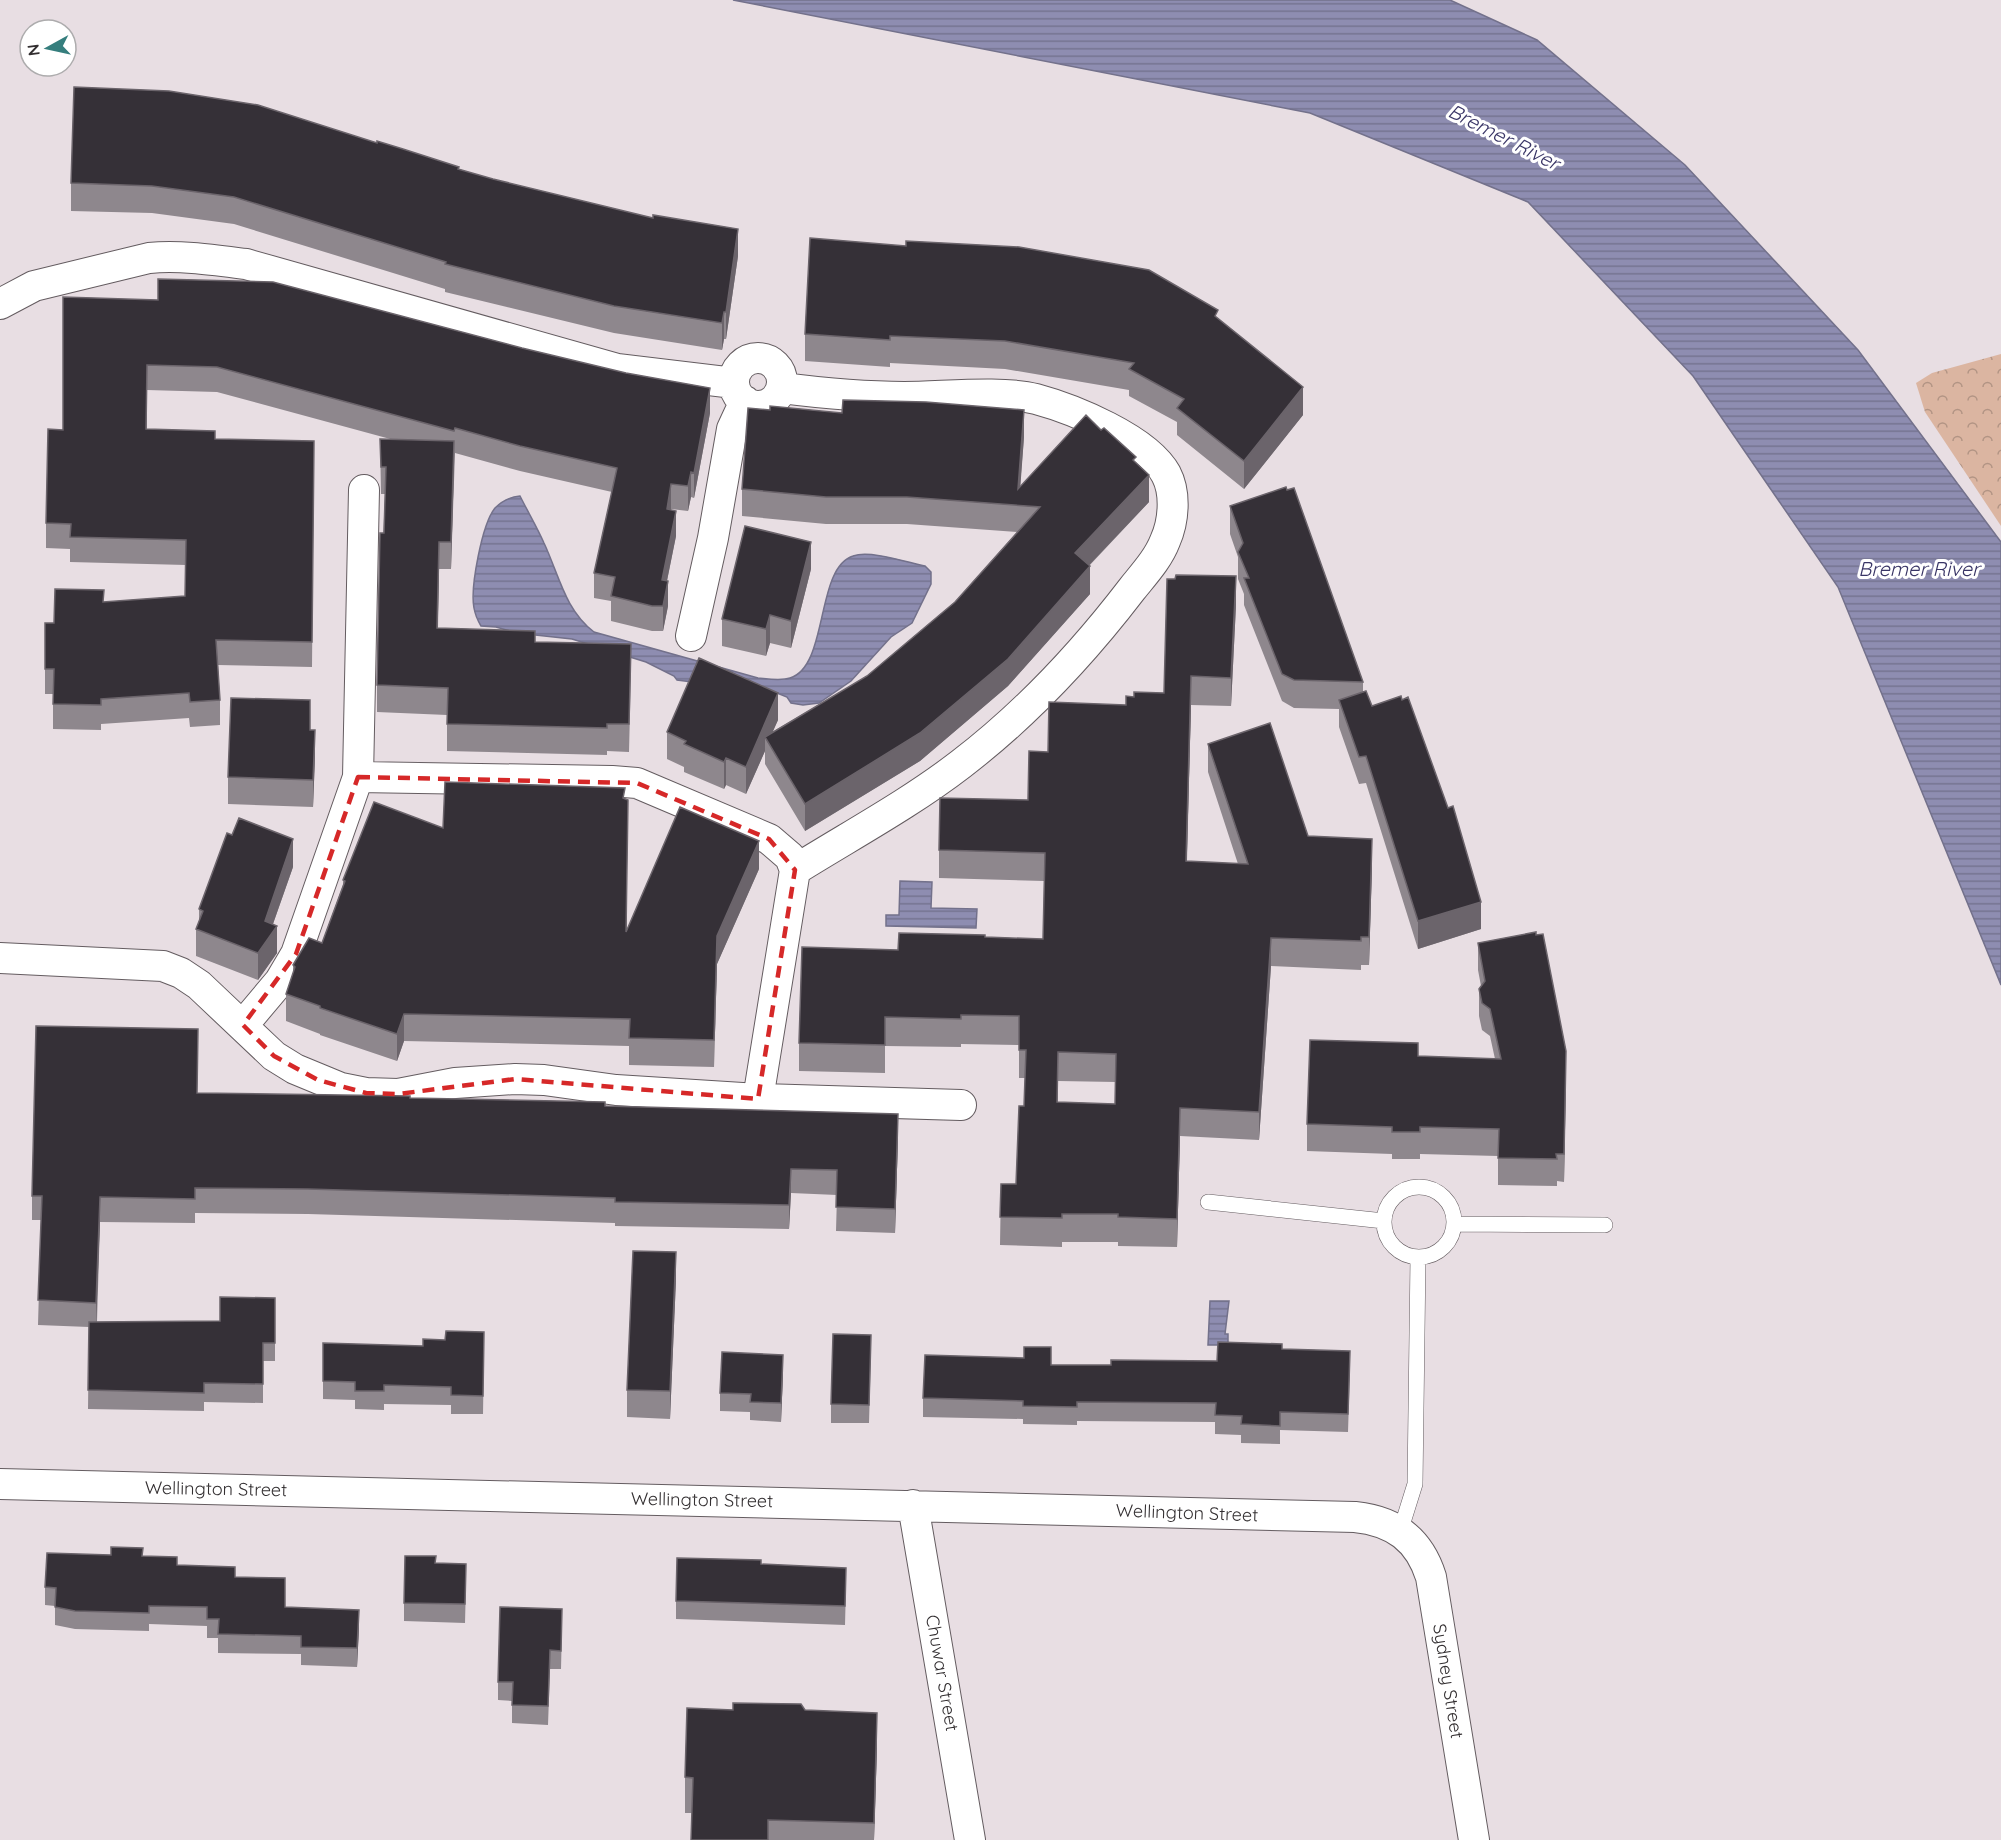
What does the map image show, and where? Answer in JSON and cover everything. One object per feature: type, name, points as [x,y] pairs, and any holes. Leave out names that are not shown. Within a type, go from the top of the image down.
[{"type":"street","points":[[0,304],[34,286],[149,258],[163,256],[209,259],[246,264],[617,369],[739,392],[752,405],[768,404],[775,399],[782,388],[782,376],[779,369],[768,360],[753,358],[741,365],[736,372],[739,392],[713,538],[691,636]]},
{"type":"street","points":[[782,388],[872,396],[982,395],[1035,399],[1109,428],[1143,448],[1167,475],[1173,510],[1170,526],[1158,555],[1131,591],[1102,627],[1016,718],[960,765],[931,785],[795,870]]},
{"type":"street","points":[[243,1025],[280,981],[296,954],[358,777],[364,490]]},
{"type":"street","points":[[358,777],[637,783],[770,839],[790,857],[795,870],[758,1100]]},
{"type":"street","points":[[0,958],[164,966],[181,973],[200,986],[274,1056],[295,1070],[341,1088],[366,1093],[398,1094],[455,1083],[515,1079],[544,1080],[616,1090],[758,1100],[961,1105]]},
{"type":"street","name":"Wellington Street","points":[[0,1484],[1355,1517],[1380,1521],[1400,1532]]},
{"type":"street","name":"Chuwar Street","points":[[913,1505],[970,1840]]},
{"type":"street","name":"Sydney Street","points":[[1400,1532],[1411,1540],[1420,1552],[1431,1576],[1474,1840]]},
{"type":"lane","points":[[1414,1187],[1427,1187],[1438,1192],[1447,1200],[1453,1211],[1455,1224],[1448,1245],[1429,1257],[1418,1258],[1397,1251],[1385,1233],[1384,1221],[1386,1209],[1393,1198],[1402,1191],[1414,1187]]},
{"type":"lane","points":[[1208,1202],[1384,1221]]},
{"type":"lane","points":[[1455,1224],[1605,1226]]},
{"type":"lane","points":[[1400,1532],[1415,1484],[1418,1258]]},
{"type":"highlighted area","points":[[358,777],[637,783],[769,839],[795,870],[758,1099],[515,1079],[398,1094],[366,1093],[318,1080],[274,1056],[243,1025],[296,954]]},
{"type":"green space","points":[[2001,354],[2001,526],[1925,412],[1916,383],[1932,373]]},
{"type":"water","name":"Bremer River","points":[[733,0],[1450,0],[1537,40],[1685,165],[1858,350],[2001,542],[2001,985],[1838,587],[1693,376],[1528,202],[1310,113]]},
{"type":"water","points":[[520,496],[541,537],[569,603],[594,632],[758,678],[786,679],[802,670],[811,656],[833,578],[841,564],[853,556],[878,555],[925,566],[931,572],[931,584],[912,623],[891,637],[851,681],[819,703],[803,705],[791,703],[787,697],[777,693],[677,680],[674,676],[646,662],[572,639],[517,633],[496,627],[481,626],[473,599],[482,541],[495,508],[507,499]]},
{"type":"water","points":[[900,881],[932,882],[931,908],[977,909],[976,928],[886,926],[886,915],[899,915]]},
{"type":"water","points":[[1210,1301],[1229,1301],[1225,1334],[1228,1334],[1228,1345],[1208,1345]]},
{"type":"building","points":[[74,87],[169,91],[258,105],[493,179],[653,218],[653,215],[738,229],[726,312],[724,312],[722,323],[614,306],[445,264],[446,262],[234,197],[152,186],[71,183]]},
{"type":"building","points":[[810,238],[906,246],[906,241],[1019,247],[1149,270],[1218,310],[1215,316],[1303,387],[1244,461],[1177,408],[1184,399],[1129,369],[1134,363],[1005,341],[890,336],[890,340],[805,334]]},
{"type":"building","points":[[158,279],[273,282],[522,348],[626,373],[710,388],[694,473],[691,472],[688,486],[671,484],[667,509],[676,511],[662,580],[668,581],[663,606],[652,606],[611,596],[615,577],[594,573],[617,468],[520,446],[455,428],[454,431],[217,367],[147,365],[146,429],[215,431],[215,439],[314,441],[312,642],[216,640],[220,700],[190,702],[189,693],[101,699],[101,705],[53,704],[54,669],[45,669],[45,623],[54,623],[55,589],[104,590],[103,602],[185,596],[186,540],[70,537],[71,524],[46,523],[48,429],[63,430],[63,297],[158,300]]},
{"type":"building","points":[[843,400],[926,402],[1024,410],[1018,489],[1086,415],[1101,430],[1104,428],[1136,457],[1133,460],[1149,475],[1075,553],[1090,566],[1008,659],[920,733],[805,804],[765,737],[867,676],[955,602],[1040,507],[907,497],[826,497],[742,489],[748,408],[770,410],[770,406],[842,413]]},
{"type":"building","points":[[380,439],[454,441],[451,542],[439,542],[437,628],[535,631],[535,642],[631,644],[629,724],[607,724],[607,728],[447,724],[448,688],[377,685],[380,533],[384,533],[386,467],[381,467]]},
{"type":"building","points":[[1286,487],[1287,490],[1294,488],[1363,682],[1294,680],[1282,674],[1244,578],[1249,578],[1238,552],[1243,543],[1230,506]]},
{"type":"building","points":[[745,526],[811,542],[791,621],[770,615],[766,629],[722,619]]},
{"type":"building","points":[[1176,575],[1236,576],[1231,678],[1191,676],[1186,861],[1248,864],[1208,744],[1270,723],[1308,836],[1372,839],[1369,937],[1361,937],[1361,941],[1271,938],[1259,1112],[1180,1108],[1177,1219],[1118,1217],[1118,1214],[1062,1214],[1062,1218],[1000,1217],[1001,1184],[1016,1184],[1019,1106],[1024,1106],[1026,1050],[1019,1050],[1019,1016],[961,1015],[961,1019],[885,1017],[885,1045],[799,1043],[802,947],[898,950],[899,933],[1043,939],[1045,853],[939,850],[940,798],[1028,800],[1029,751],[1048,752],[1049,702],[1126,705],[1126,696],[1134,697],[1134,692],[1164,693],[1167,579],[1175,579]],"holes":[[[1058,1052],[1116,1054],[1115,1104],[1057,1102]]]},
{"type":"building","points":[[699,658],[778,693],[746,767],[726,758],[724,762],[684,744],[686,741],[667,732]]},
{"type":"building","points":[[1366,691],[1372,706],[1401,696],[1402,700],[1408,697],[1448,808],[1453,806],[1481,902],[1418,921],[1366,756],[1359,757],[1339,700]]},
{"type":"building","points":[[231,698],[310,700],[310,730],[315,730],[313,780],[228,777]]},
{"type":"building","points":[[445,782],[625,788],[623,798],[628,800],[626,932],[680,807],[759,841],[717,936],[714,1040],[629,1038],[630,1019],[404,1014],[397,1034],[286,994],[295,967],[293,965],[309,938],[322,943],[345,881],[343,880],[374,802],[443,828]]},
{"type":"building","points":[[239,818],[293,839],[265,921],[277,926],[258,953],[196,929],[203,911],[199,909],[227,833],[232,835]]},
{"type":"building","points":[[1536,932],[1536,935],[1543,934],[1566,1051],[1564,1154],[1556,1154],[1557,1159],[1498,1158],[1499,1129],[1420,1127],[1420,1132],[1392,1132],[1392,1127],[1307,1124],[1310,1040],[1418,1043],[1418,1056],[1501,1059],[1490,1009],[1482,1003],[1479,989],[1485,981],[1478,943]]},
{"type":"building","points":[[36,1026],[198,1029],[197,1093],[410,1096],[410,1098],[605,1102],[605,1106],[898,1114],[895,1209],[836,1207],[837,1170],[791,1169],[789,1205],[615,1202],[615,1198],[308,1189],[195,1188],[195,1199],[100,1197],[96,1303],[38,1300],[42,1196],[32,1196]]},
{"type":"building","points":[[633,1251],[676,1252],[670,1391],[627,1390]]},
{"type":"building","points":[[220,1297],[275,1298],[275,1343],[263,1343],[263,1384],[204,1383],[204,1393],[88,1390],[89,1322],[220,1321]]},
{"type":"building","points":[[446,1331],[484,1332],[483,1396],[451,1395],[451,1387],[384,1385],[384,1391],[355,1391],[355,1382],[323,1381],[323,1343],[423,1346],[423,1339],[445,1340]]},
{"type":"building","points":[[833,1334],[871,1335],[869,1405],[831,1404]]},
{"type":"building","points":[[1218,1342],[1282,1344],[1282,1349],[1350,1351],[1348,1414],[1280,1412],[1280,1426],[1241,1424],[1242,1416],[1215,1415],[1216,1403],[1077,1402],[1077,1407],[1023,1406],[1023,1401],[923,1398],[925,1355],[1024,1358],[1024,1347],[1051,1347],[1051,1365],[1111,1365],[1111,1360],[1217,1361]]},
{"type":"building","points":[[722,1352],[783,1355],[781,1403],[750,1402],[751,1394],[720,1393]]},
{"type":"building","points":[[111,1547],[143,1548],[142,1556],[177,1557],[177,1565],[235,1567],[235,1577],[285,1578],[285,1607],[359,1610],[357,1648],[301,1647],[301,1636],[218,1634],[219,1619],[207,1619],[207,1607],[149,1606],[149,1613],[75,1611],[55,1607],[56,1588],[45,1587],[47,1553],[111,1555]]},
{"type":"building","points":[[405,1556],[436,1556],[435,1563],[466,1564],[465,1604],[404,1603]]},
{"type":"building","points":[[677,1558],[761,1560],[761,1564],[846,1568],[845,1606],[676,1601]]},
{"type":"building","points":[[500,1607],[562,1609],[561,1651],[550,1650],[548,1706],[512,1705],[513,1682],[498,1682]]},
{"type":"building","points":[[733,1703],[801,1704],[805,1710],[877,1713],[874,1823],[768,1820],[768,1840],[691,1840],[693,1778],[685,1777],[687,1708],[733,1710]]}]
